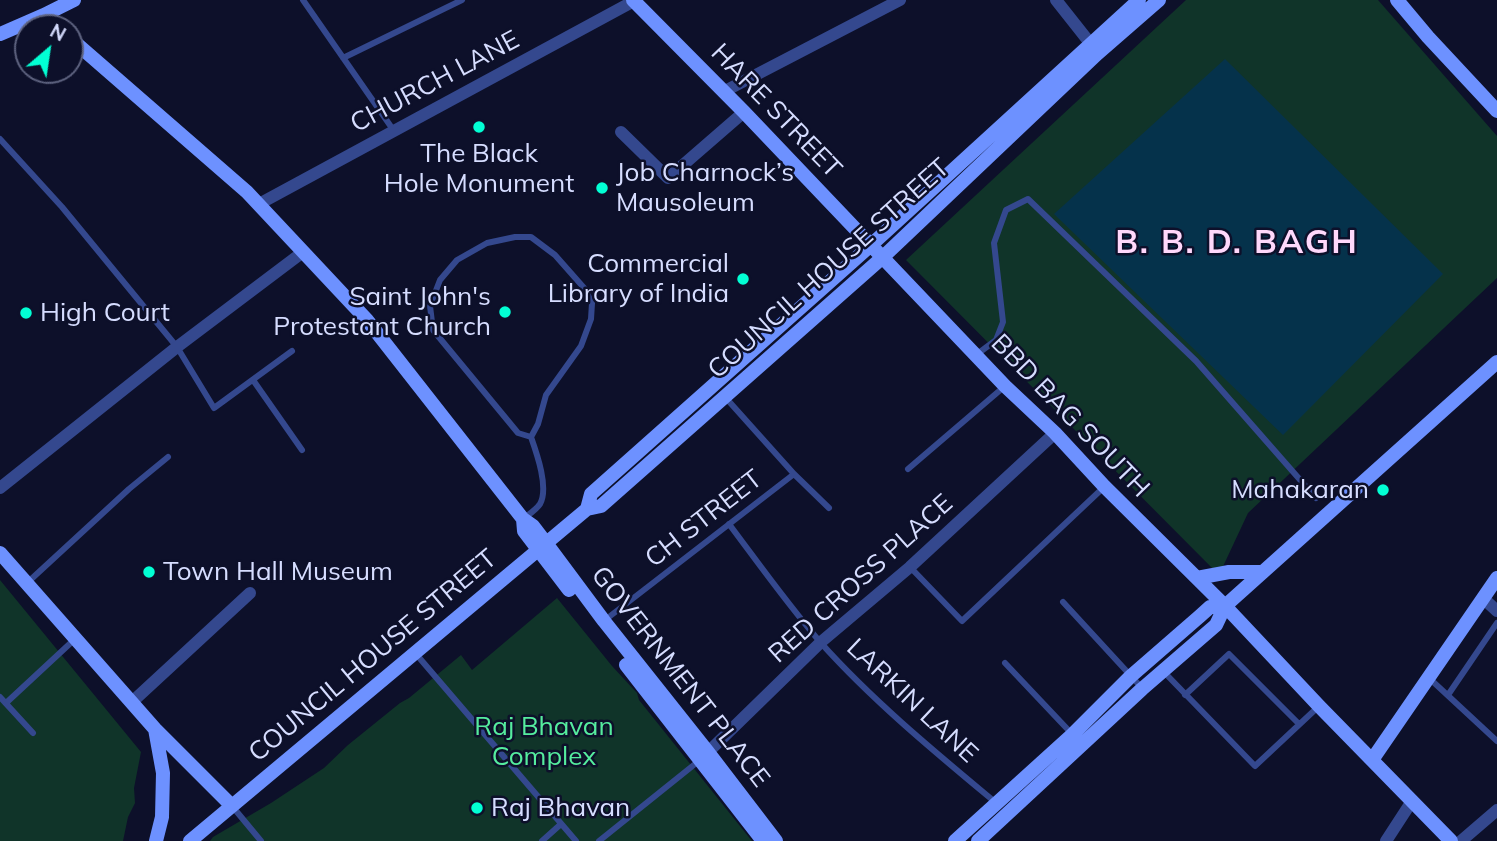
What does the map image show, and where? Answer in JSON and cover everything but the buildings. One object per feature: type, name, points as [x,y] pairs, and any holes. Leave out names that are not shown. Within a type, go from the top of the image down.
[{"type":"main road","points":[[48,14],[74,0]]},
{"type":"main road","name":"HARE STREET","points":[[633,0],[883,257]]},
{"type":"main road","points":[[1094,49],[1139,0]]},
{"type":"main road","points":[[1094,49],[1159,0]]},
{"type":"main road","points":[[1397,0],[1497,111]]},
{"type":"main road","name":"COUNCIL HOUSE STREET","points":[[586,509],[591,494],[1094,49]]},
{"type":"main road","name":"COUNCIL HOUSE STREET","points":[[190,841],[586,509],[601,506],[883,257],[1094,49]]},
{"type":"main road","points":[[84,50],[247,192],[367,320],[523,519],[533,526],[542,546],[704,756],[763,841]]},
{"type":"main road","name":"BBD BAG SOUTH","points":[[883,257],[1005,386],[1055,433],[1104,486],[1225,606],[1451,841]]},
{"type":"main road","points":[[956,841],[996,803],[1142,689],[1216,625],[1225,606],[1497,362]]},
{"type":"main road","name":"GOVERNMENT PLACE","points":[[542,546],[604,621],[704,756],[776,841]]},
{"type":"main road","points":[[2,558],[155,729],[232,806]]},
{"type":"main road","points":[[1197,579],[1229,572],[1263,572]]},
{"type":"main road","points":[[1373,760],[1497,578]]},
{"type":"main road","points":[[978,841],[1077,740],[1131,676],[1210,607],[1225,606]]},
{"type":"main road","points":[[155,729],[163,773],[162,817],[156,841]]},
{"type":"street","name":"CHURCH LANE","points":[[258,204],[633,0]]},
{"type":"street","points":[[723,92],[901,0]]},
{"type":"street","points":[[1056,0],[1094,49]]},
{"type":"street","points":[[621,132],[668,178],[744,112]]},
{"type":"street","points":[[0,488],[177,347],[303,252]]},
{"type":"street","name":"RED CROSS PLACE","points":[[704,756],[821,642],[910,567],[1055,433]]},
{"type":"street","points":[[132,702],[250,593]]},
{"type":"street","points":[[1483,598],[1497,611]]},
{"type":"street","points":[[1386,841],[1412,801]]},
{"type":"street","points":[[1461,841],[1497,810]]},
{"type":"lane","points":[[303,0],[394,131]]},
{"type":"lane","points":[[343,58],[462,0]]},
{"type":"lane","points":[[0,139],[62,207],[177,347],[214,408],[292,351]]},
{"type":"lane","points":[[976,355],[996,340],[1003,322],[994,243],[1006,210],[1028,199],[1196,361],[1316,498]]},
{"type":"lane","points":[[523,519],[540,503],[542,489],[540,465],[531,438],[546,395],[581,346],[591,319],[592,303],[585,289],[555,255],[531,237],[515,237],[487,243],[457,260],[440,280],[430,306],[431,321],[433,330],[519,433],[531,438]]},
{"type":"lane","points":[[253,380],[303,450]]},
{"type":"lane","points":[[908,469],[1005,386]]},
{"type":"lane","points":[[724,397],[828,508]]},
{"type":"lane","points":[[27,583],[129,489],[168,457]]},
{"type":"lane","name":"CH STREET","points":[[604,621],[794,474]]},
{"type":"lane","points":[[910,567],[962,621],[1104,486]]},
{"type":"lane","name":"LARKIN LANE","points":[[729,524],[821,642],[886,708],[996,803]]},
{"type":"lane","points":[[1063,602],[1142,689]]},
{"type":"lane","points":[[1448,695],[1497,623]]},
{"type":"lane","points":[[6,703],[76,638]]},
{"type":"lane","points":[[415,653],[576,841]]},
{"type":"lane","points":[[1185,695],[1230,654],[1299,724]]},
{"type":"lane","points":[[1005,663],[1077,740]]},
{"type":"lane","points":[[1163,671],[1255,766],[1319,706]]},
{"type":"lane","points":[[1429,678],[1497,741]]},
{"type":"lane","points":[[0,697],[33,733]]},
{"type":"lane","points":[[599,841],[704,756]]},
{"type":"lane","points":[[232,806],[261,841]]},
{"type":"lane","points":[[542,841],[561,824]]},
{"type":"green space","points":[[1186,0],[1378,0],[1497,136],[1497,278],[1248,513],[1219,575],[906,260]]},
{"type":"green space","points":[[0,580],[141,752],[134,788],[135,803],[128,817],[123,841],[0,841]]},
{"type":"green space","name":"Raj Bhavan Complex","points":[[557,598],[637,693],[639,700],[752,841],[210,841],[324,768],[348,745],[461,655],[472,670]]},
{"type":"water","points":[[1225,59],[1443,274],[1283,435],[1054,214]]},
{"type":"place","name":"The Black Hole Monument","points":[[479,127]]},
{"type":"place","name":"Job Charnock’s Mausoleum","points":[[602,188]]},
{"type":"place","name":"Commercial Library of India","points":[[743,279]]},
{"type":"place","name":"Saint John's Protestant Church","points":[[505,312]]},
{"type":"place","name":"High Court","points":[[26,313]]},
{"type":"place","name":"Mahakaran","points":[[1383,490]]},
{"type":"place","name":"Town Hall Museum","points":[[149,572]]},
{"type":"place","name":"Raj Bhavan","points":[[477,808]]},
{"type":"district","name":"B. B. D. BAGH","points":[[1237,243]]}]
